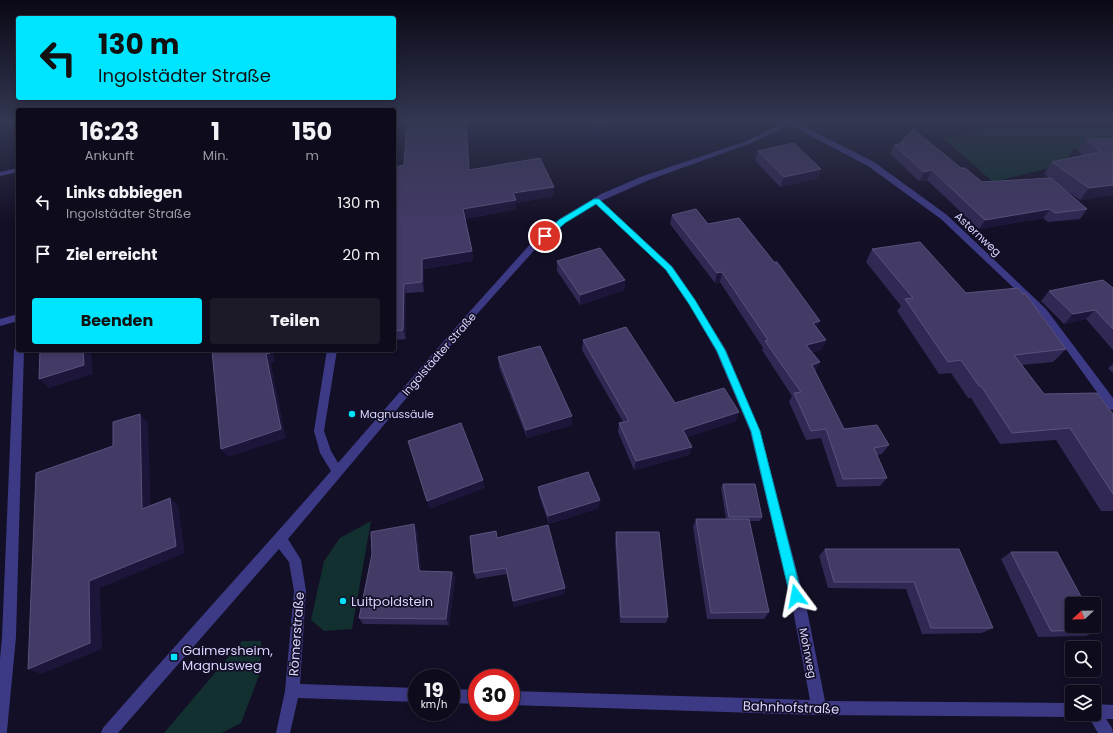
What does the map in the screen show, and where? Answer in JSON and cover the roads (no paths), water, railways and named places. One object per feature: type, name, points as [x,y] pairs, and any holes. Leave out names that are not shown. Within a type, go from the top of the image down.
[{"type":"street","name":"Ingolstädter Straße","points":[[108,733],[280,539],[475,311],[536,243],[562,222],[597,201],[646,178],[708,156]]},
{"type":"street","name":"Asternweg","points":[[856,156],[871,164],[944,217],[1043,311],[1113,406]]},
{"type":"street","points":[[0,174],[16,170]]},
{"type":"street","name":"Mohrweg","points":[[597,201],[669,268],[692,302],[721,350],[756,431],[800,610],[819,708]]},
{"type":"street","points":[[0,323],[16,318]]},
{"type":"street","points":[[0,731],[19,352]]},
{"type":"street","points":[[332,352],[319,431],[326,453],[338,472]]},
{"type":"street","name":"Römerstraße","points":[[280,539],[295,560],[300,591],[292,691],[283,733]]},
{"type":"street","points":[[292,691],[408,695]]},
{"type":"street","name":"Bahnhofstraße","points":[[520,698],[819,708],[1065,710]]},
{"type":"street","points":[[1101,711],[1113,712]]},
{"type":"street","points":[[1099,721],[1107,733]]},
{"type":"place","name":"Magnussäule","points":[[352,414]]},
{"type":"place","name":"Luitpoldstein","points":[[343,601]]},
{"type":"place","name":"Gaimersheim, Magnusweg","points":[[174,657]]}]
